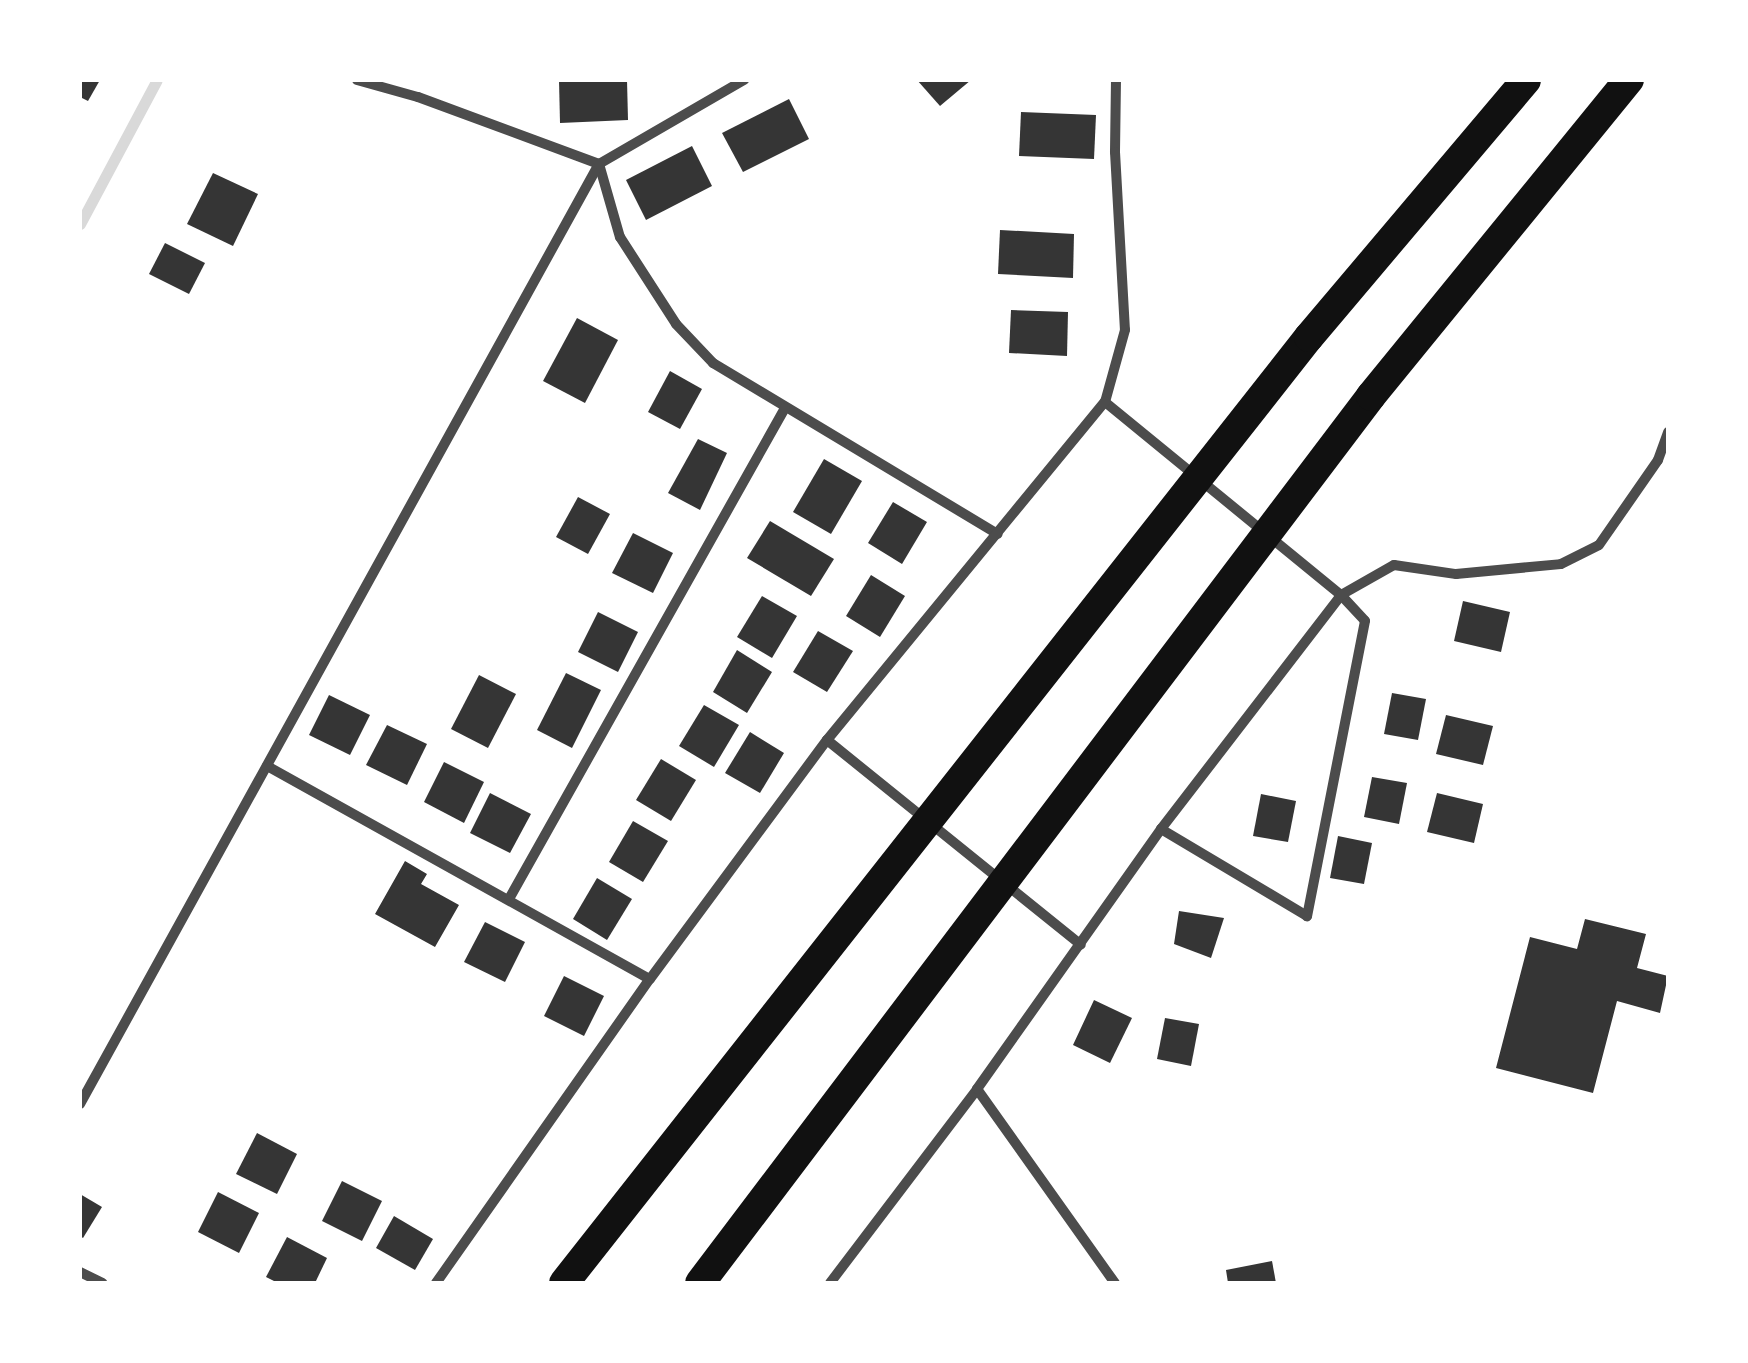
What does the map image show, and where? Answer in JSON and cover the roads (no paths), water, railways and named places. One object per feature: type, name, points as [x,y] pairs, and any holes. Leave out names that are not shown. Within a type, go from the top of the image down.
[{"type":"highway","points":[[1494,117],[1516,80]]},
{"type":"highway","points":[[564,1283],[1310,337],[1526,80]]},
{"type":"highway","points":[[700,1283],[1370,396],[1629,80]]},
{"type":"highway","points":[[714,1283],[771,1188]]},
{"type":"street","points":[[357,80],[418,97],[599,164]]},
{"type":"street","points":[[80,1104],[599,164],[744,80]]},
{"type":"street","points":[[436,1283],[650,979],[826,740],[1105,402],[1125,330],[1116,80]]},
{"type":"street","points":[[599,164],[620,237],[676,324],[712,363],[998,534]]},
{"type":"street","points":[[1105,402],[1341,595],[1365,621],[1307,916],[1162,830]]},
{"type":"street","points":[[510,899],[786,408]]},
{"type":"street","points":[[830,1283],[977,1090],[1162,830],[1341,595],[1394,564],[1456,574],[1561,564],[1599,544],[1658,460],[1668,432]]},
{"type":"street","points":[[826,740],[1082,944]]},
{"type":"street","points":[[268,766],[650,979]]},
{"type":"street","points":[[977,1090],[1115,1283]]},
{"type":"street","points":[[80,1272],[103,1283]]},
{"type":"waterway","points":[[80,224],[157,80]]}]
